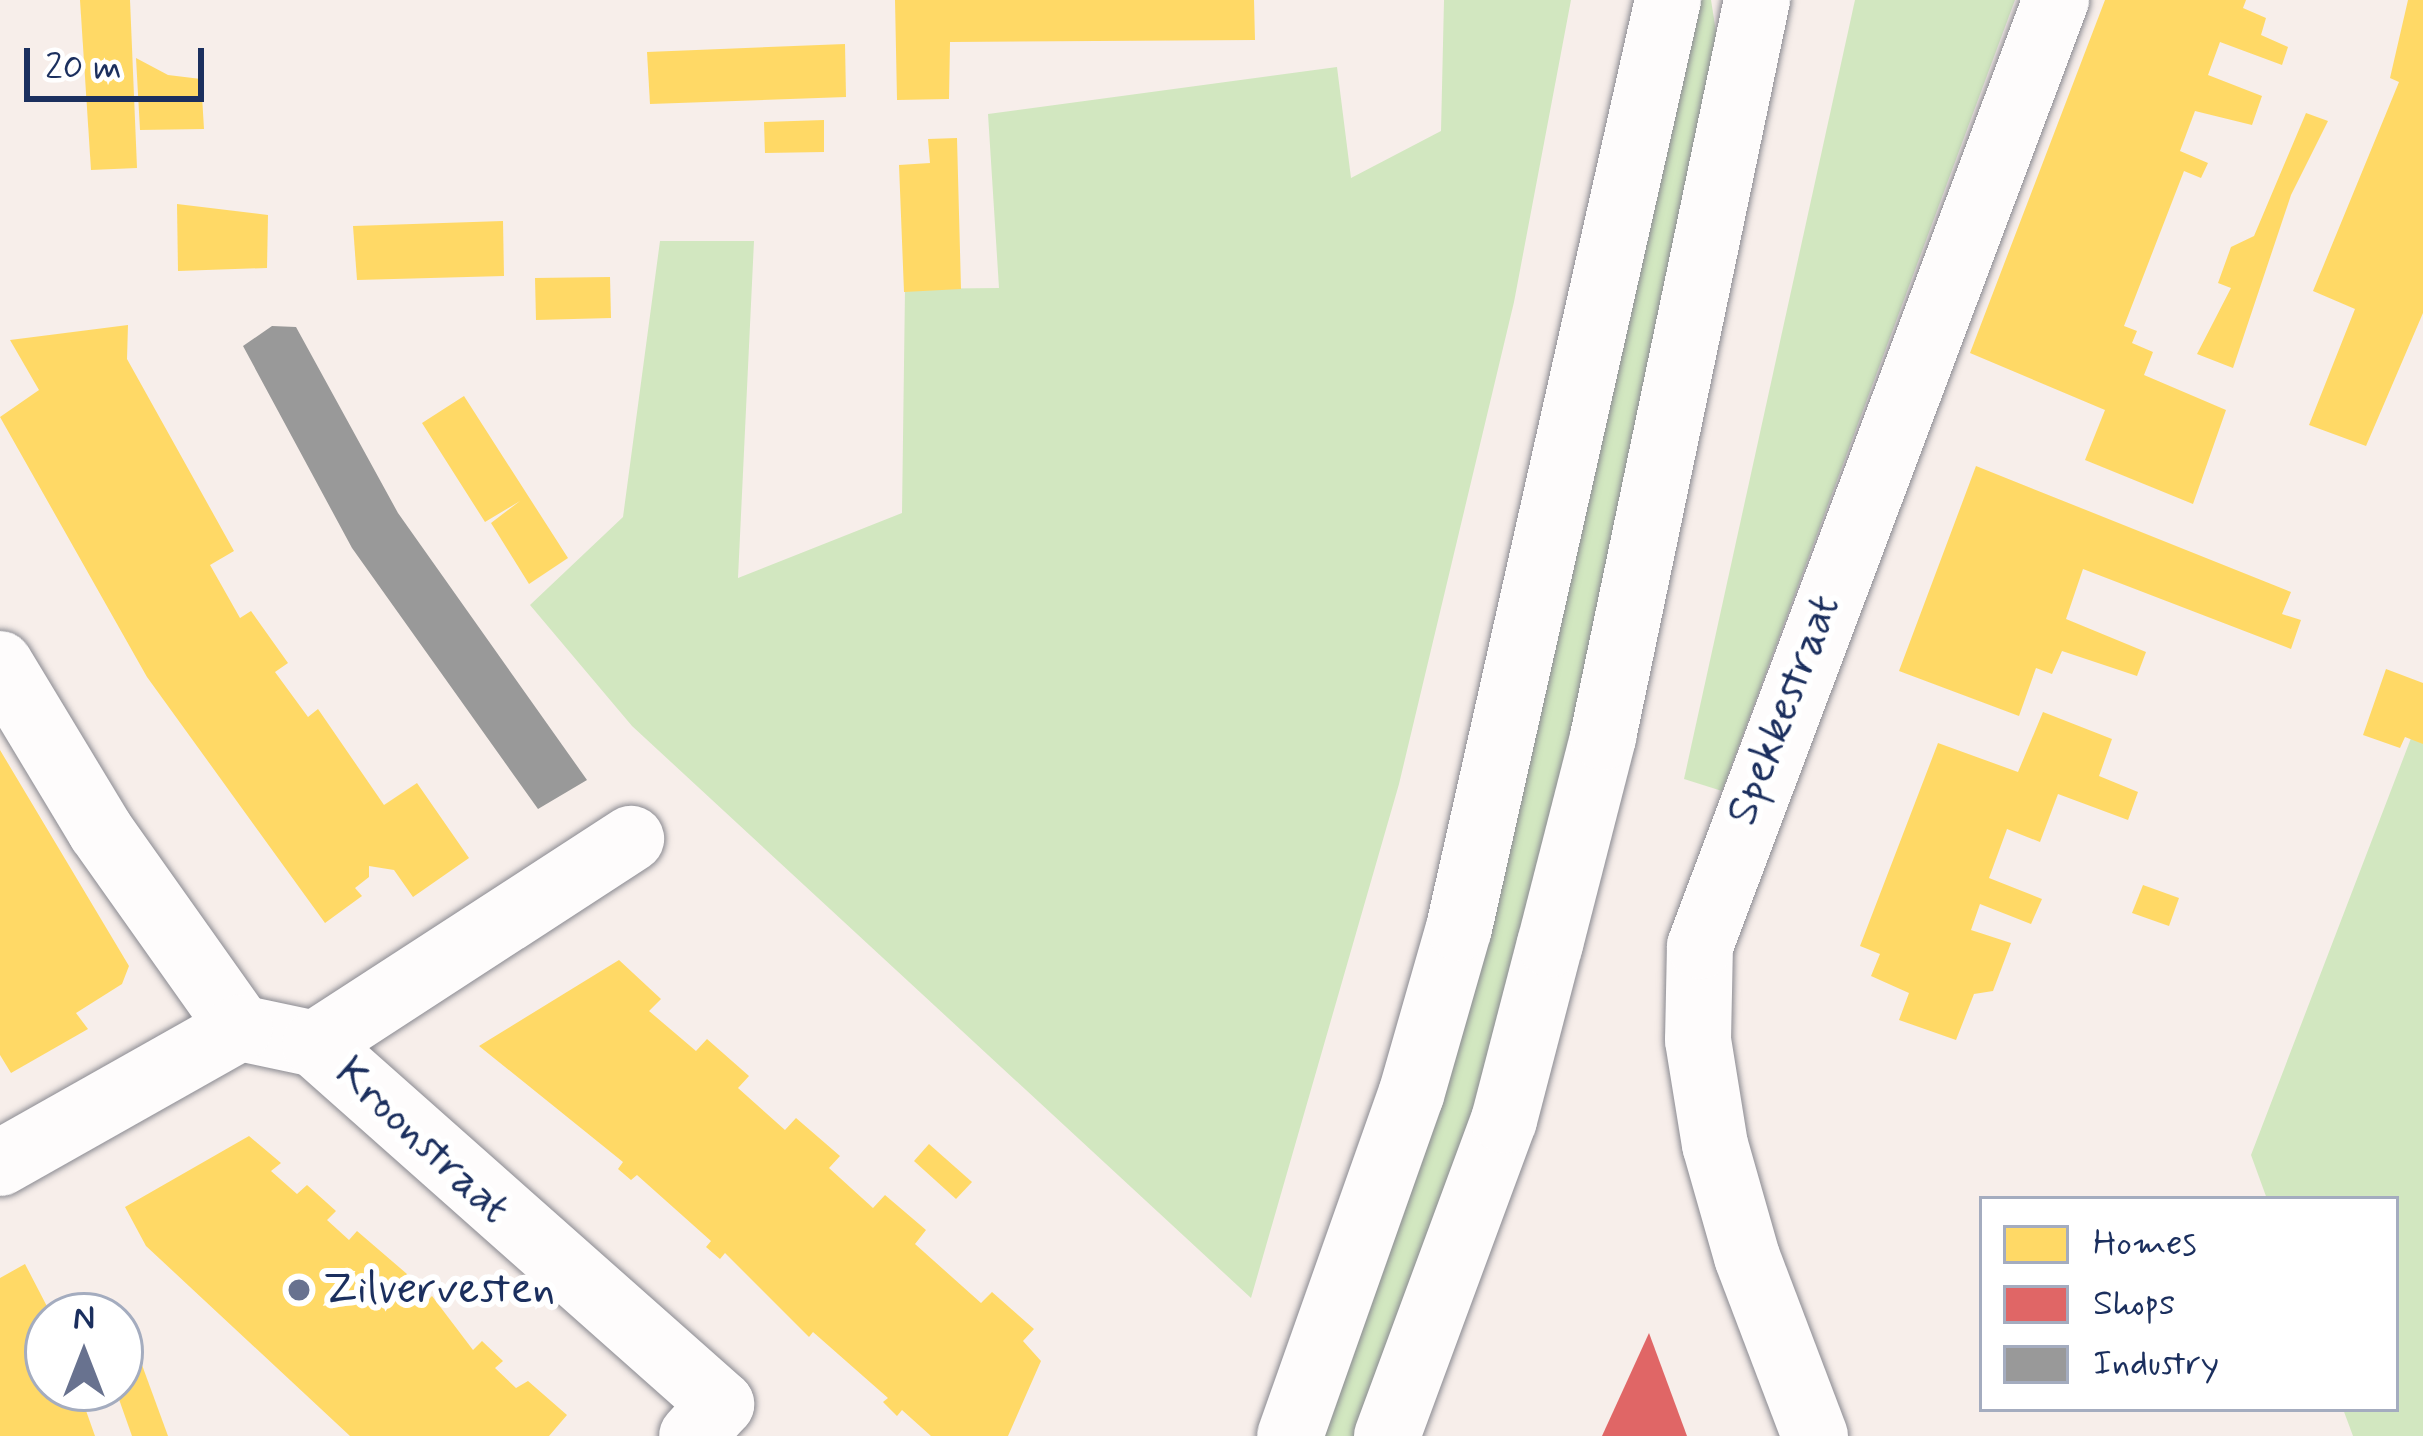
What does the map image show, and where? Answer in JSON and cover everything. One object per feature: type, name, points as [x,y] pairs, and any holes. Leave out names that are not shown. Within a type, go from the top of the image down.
[{"type":"street","points":[[1290,1436],[1412,1095],[1459,928],[1668,0]]},
{"type":"street","points":[[1387,1436],[1504,1120],[1603,737],[1757,0]]},
{"type":"street","name":"Spekkestraat","points":[[1816,1436],[1747,1257],[1715,1145],[1698,1040],[1700,946],[2056,0]]},
{"type":"street","points":[[0,664],[100,830],[240,1028],[0,1163]]},
{"type":"street","points":[[315,1044],[632,839]]},
{"type":"street","name":"Kroonstraat","points":[[240,1028],[315,1044],[721,1404],[692,1436]]},
{"type":"green space","points":[[1444,0],[1571,0],[1514,302],[1399,784],[1251,1298],[632,726],[530,605],[623,517],[660,241],[754,241],[738,578],[902,513],[905,289],[999,288],[988,114],[1337,67],[1351,178],[1441,131]]},
{"type":"green space","points":[[1685,0],[1711,0],[1724,83],[1506,1029],[1368,1436],[1305,1436]]},
{"type":"green space","points":[[1855,0],[2015,0],[1722,791],[1684,779]]},
{"type":"green space","points":[[2423,707],[2423,1436],[2353,1436],[2344,1412],[2399,1412],[2399,1196],[2266,1196],[2251,1155]]},
{"type":"building: Homes","points":[[80,0],[130,0],[137,168],[91,170]]},
{"type":"building: Homes","points":[[895,0],[1254,0],[1255,40],[950,42],[949,99],[897,100]]},
{"type":"building: Homes","points":[[2105,0],[2246,0],[2243,8],[2266,18],[2261,35],[2288,47],[2282,65],[2220,42],[2208,75],[2262,96],[2252,125],[2195,111],[2180,151],[2208,163],[2201,178],[2184,171],[2124,326],[2137,331],[2132,343],[2153,352],[2144,375],[2226,410],[2193,504],[2085,460],[2105,410],[1970,353]]},
{"type":"building: Homes","points":[[2408,0],[2423,0],[2423,313],[2366,446],[2309,425],[2355,309],[2313,291],[2399,82],[2390,78]]},
{"type":"building: Homes","points":[[845,44],[846,97],[650,104],[647,52]]},
{"type":"building: Homes","points":[[136,58],[168,75],[201,79],[204,129],[140,130]]},
{"type":"building: Homes","points":[[2306,113],[2328,121],[2291,195],[2233,368],[2197,354],[2231,288],[2218,283],[2231,247],[2254,236]]},
{"type":"building: Homes","points":[[824,120],[824,152],[765,153],[764,122]]},
{"type":"building: Homes","points":[[957,138],[961,289],[904,292],[899,165],[930,163],[928,139]]},
{"type":"building: Homes","points":[[177,204],[268,215],[267,268],[178,271]]},
{"type":"building: Homes","points":[[503,221],[504,276],[357,280],[353,226]]},
{"type":"building: Homes","points":[[610,277],[611,318],[536,320],[535,278]]},
{"type":"building: Homes","points":[[128,325],[127,359],[234,551],[210,565],[240,618],[251,611],[288,663],[275,672],[308,717],[318,709],[384,805],[417,783],[469,858],[413,897],[394,870],[369,866],[369,877],[355,888],[362,896],[325,923],[147,677],[0,417],[39,390],[10,340]]},
{"type":"building: Homes","points":[[464,396],[568,558],[529,584],[491,523],[520,501],[485,522],[422,423]]},
{"type":"building: Homes","points":[[1976,466],[2291,592],[2282,614],[2301,620],[2291,649],[2083,569],[2066,619],[2146,652],[2137,676],[2062,651],[2052,674],[2036,668],[2019,716],[1899,671]]},
{"type":"building: Homes","points":[[2386,669],[2423,683],[2423,744],[2405,737],[2400,748],[2363,735]]},
{"type":"building: Homes","points":[[2043,712],[2112,739],[2099,776],[2138,792],[2128,820],[2058,794],[2040,842],[2007,829],[1989,878],[2042,899],[2031,924],[1980,904],[1971,930],[2011,943],[1993,991],[1974,994],[1956,1040],[1899,1020],[1909,993],[1871,976],[1880,954],[1860,946],[1938,743],[2018,772]]},
{"type":"building: Homes","points":[[0,750],[129,966],[122,984],[76,1013],[88,1029],[11,1073],[0,1055]]},
{"type":"building: Homes","points":[[2143,885],[2179,898],[2169,926],[2132,913]]},
{"type":"building: Homes","points":[[619,960],[661,999],[649,1011],[696,1051],[707,1039],[749,1076],[738,1088],[785,1130],[796,1118],[840,1156],[829,1168],[873,1208],[885,1195],[926,1230],[915,1244],[981,1303],[992,1292],[1034,1329],[1023,1341],[1041,1361],[1008,1436],[931,1436],[902,1410],[897,1416],[883,1402],[888,1398],[813,1332],[809,1337],[725,1253],[720,1259],[706,1247],[711,1241],[637,1175],[631,1180],[618,1169],[623,1162],[479,1046]]},
{"type":"building: Homes","name":"Zilvervesten","points":[[249,1136],[281,1163],[271,1171],[297,1194],[307,1185],[336,1211],[327,1220],[349,1240],[357,1231],[407,1274],[397,1285],[423,1305],[432,1296],[473,1350],[482,1341],[503,1361],[495,1368],[516,1388],[528,1381],[567,1415],[549,1436],[350,1436],[146,1246],[125,1207]]},
{"type":"building: Homes","points":[[929,1144],[972,1182],[956,1199],[914,1161]]},
{"type":"building: Homes","points":[[25,1264],[40,1292],[24,1292],[24,1412],[86,1412],[95,1436],[0,1436],[0,1278]]},
{"type":"building: Homes","points":[[144,1370],[168,1436],[132,1436],[124,1412],[144,1412]]},
{"type":"building: Shops","points":[[1649,1333],[1687,1436],[1602,1436]]},
{"type":"building: Industry","points":[[272,326],[296,327],[398,513],[587,780],[538,809],[352,548],[243,346]]},
{"type":"place","name":"Zilvervesten","points":[[299,1290]]}]
